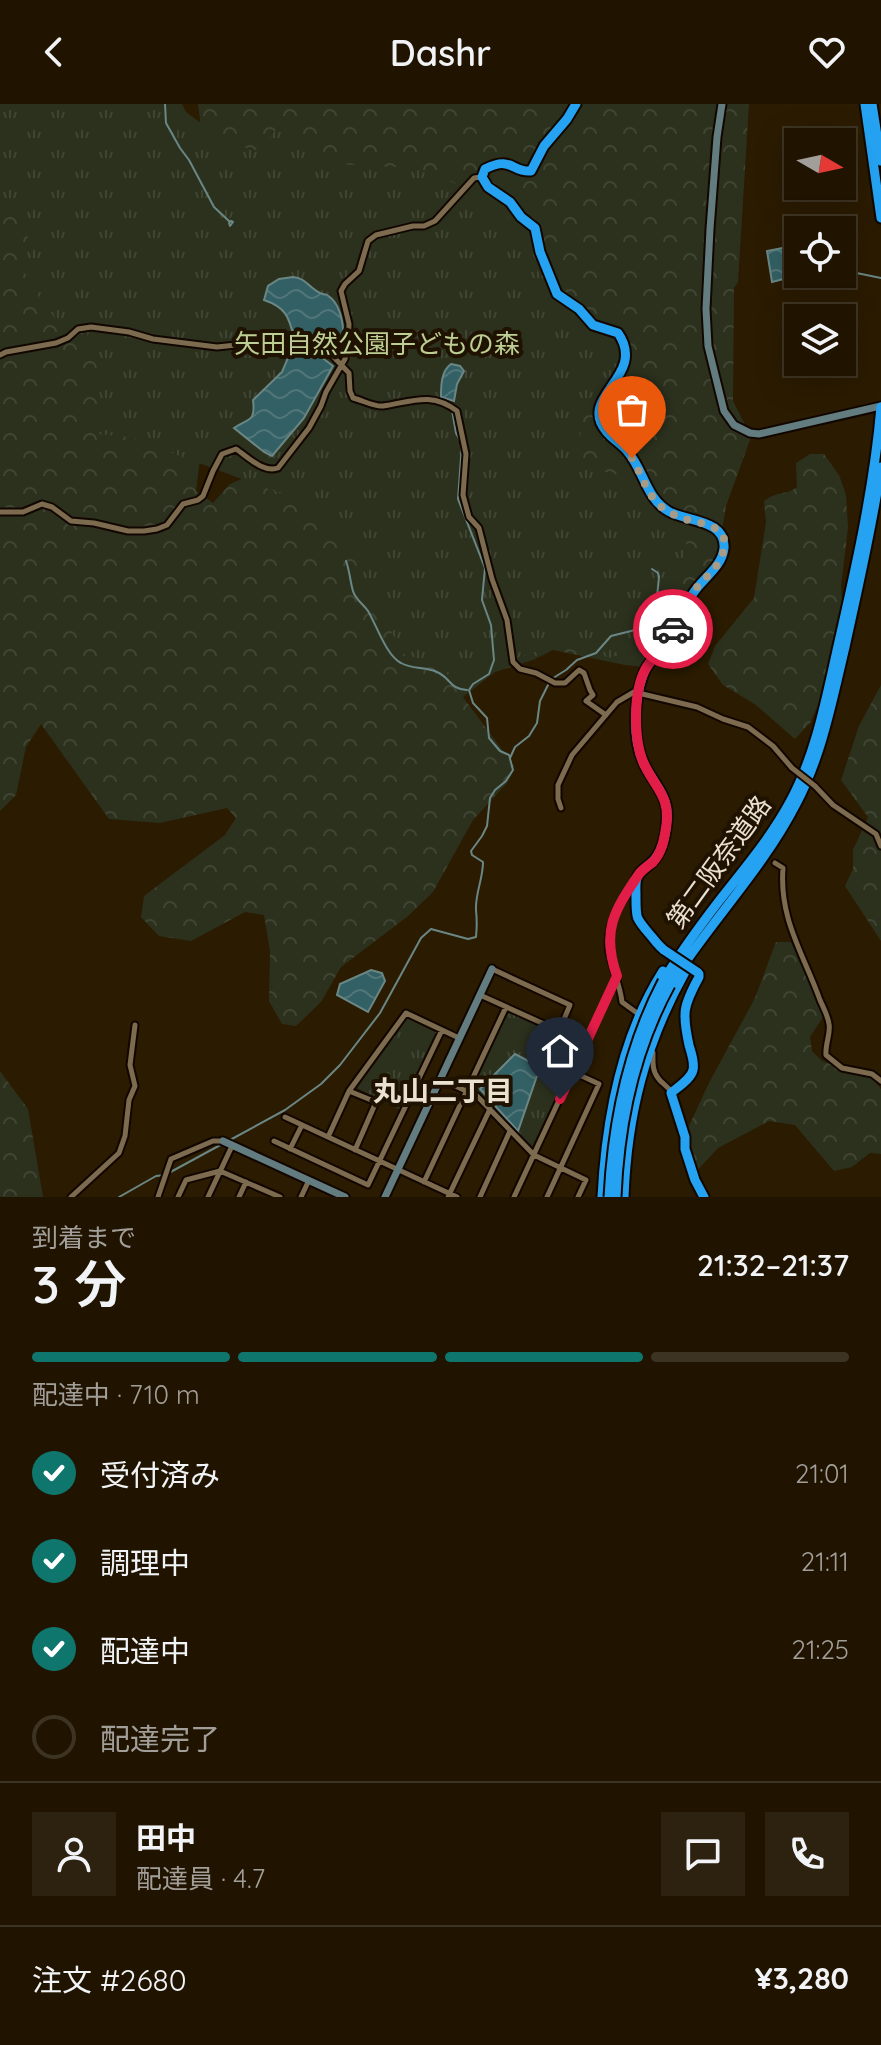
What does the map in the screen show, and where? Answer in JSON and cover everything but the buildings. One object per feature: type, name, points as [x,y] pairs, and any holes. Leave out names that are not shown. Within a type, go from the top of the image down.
[{"type":"highway","points":[[576,104],[544,146],[531,171],[522,171],[508,163],[497,164],[485,169],[482,177],[491,190],[510,202],[521,217],[535,228],[540,252],[557,294],[579,309],[593,325],[615,331],[624,343],[626,358],[599,407],[603,428],[628,452],[657,504],[681,518],[711,525],[722,538],[724,549],[715,569],[694,591],[661,649],[646,668],[635,721],[639,751],[667,806],[660,853],[636,880],[636,915],[640,925],[664,950],[699,974],[686,999],[685,1013],[694,1067],[691,1076],[671,1093],[685,1137],[685,1149],[704,1197]]},
{"type":"highway","points":[[865,104],[881,218]]},
{"type":"highway","points":[[872,104],[881,161]]},
{"type":"highway","name":"第二阪奈道路","points":[[609,1197],[616,1127],[628,1068],[643,1023],[666,983],[686,959],[779,822],[799,783],[815,740],[863,534],[881,406]]},
{"type":"highway","name":"第二阪奈道路","points":[[723,902],[778,835],[814,765],[848,634],[881,467]]},
{"type":"highway","points":[[602,1197],[615,1097],[637,1021],[675,952],[723,902]]},
{"type":"highway","points":[[624,1197],[632,1114],[651,1043],[675,989],[723,902]]},
{"type":"highway","name":"第二阪奈道路","points":[[616,1197],[623,1128],[635,1069],[666,983]]},
{"type":"street","points":[[722,104],[712,196],[706,317],[708,346],[724,411],[734,425],[759,434],[881,406]]},
{"type":"street","points":[[0,512],[23,512],[42,504],[52,507],[71,521],[144,531],[167,525],[183,504],[203,496],[222,454],[236,449],[263,467],[278,468],[309,428],[345,359],[349,324],[341,291],[359,271],[368,241],[376,235],[435,221],[474,178],[482,177]]},
{"type":"street","points":[[0,355],[56,343],[78,329],[91,327],[217,347],[260,338],[309,343],[325,348],[349,373],[353,398],[380,407],[412,399],[449,405],[457,411],[466,454],[463,495],[469,517],[479,528],[492,579],[507,620],[513,662],[520,669],[555,683],[565,683],[579,670],[584,673],[593,693],[586,701],[606,715]]},
{"type":"street","points":[[561,808],[558,785],[572,755],[617,702],[634,692],[697,707],[748,727],[773,746],[833,805],[876,834],[881,846]]},
{"type":"street","points":[[775,863],[783,868],[781,888],[787,921],[830,1025],[826,1055],[842,1068],[872,1074],[881,1081]]},
{"type":"street","points":[[636,880],[617,910],[608,949],[620,985],[622,1002],[637,1013]]},
{"type":"street","points":[[385,1197],[492,969],[570,1005],[559,1031]]},
{"type":"street","points":[[514,1197],[617,976]]},
{"type":"street","points":[[480,995],[586,1043]]},
{"type":"street","points":[[424,1182],[506,1007]]},
{"type":"street","points":[[328,1137],[349,1091],[406,1013],[459,1038]]},
{"type":"street","points":[[71,1197],[119,1153],[125,1136],[129,1100],[135,1086],[130,1065],[135,1025]]},
{"type":"street","points":[[274,1141],[368,1185],[442,1030]]},
{"type":"street","points":[[660,1032],[653,1053],[655,1074],[671,1093]]},
{"type":"street","points":[[547,1197],[599,1084],[573,1072]]},
{"type":"street","points":[[440,1079],[477,1096],[534,1155],[586,1180],[578,1197]]},
{"type":"street","points":[[349,1091],[376,1102],[355,1150]]},
{"type":"street","points":[[449,1195],[490,1109]]},
{"type":"street","points":[[285,1117],[457,1197]]},
{"type":"street","points":[[290,1149],[302,1125]]},
{"type":"street","points":[[480,1197],[510,1131]]},
{"type":"street","points":[[158,1197],[171,1159],[213,1141],[223,1141],[345,1197]]},
{"type":"street","points":[[208,1197],[232,1145]]},
{"type":"street","points":[[178,1197],[186,1180],[220,1171],[280,1197]]},
{"type":"street","points":[[301,1197],[309,1180]]},
{"type":"street","points":[[239,1197],[246,1182]]},
{"type":"green space","points":[[0,104],[200,458],[196,491],[213,503],[230,484],[246,477],[327,176],[202,135],[198,104],[749,104],[738,282],[734,288],[733,401],[751,437],[726,506],[718,555],[682,618],[644,667],[553,650],[495,672],[463,697],[514,766],[507,783],[473,820],[433,892],[408,916],[341,967],[321,1002],[296,1026],[282,1024],[269,1001],[270,951],[264,915],[245,912],[191,941],[159,936],[141,917],[144,896],[225,835],[236,818],[227,808],[160,823],[109,819],[41,724],[26,747],[16,795],[0,811]]},
{"type":"green space","name":"矢田自然公園子どもの森","points":[[0,104],[182,104],[186,112],[228,143],[259,151],[279,126],[288,129],[336,164],[411,168],[452,182],[489,201],[509,217],[528,239],[538,272],[546,278],[562,307],[590,335],[615,343],[614,364],[608,380],[580,405],[581,459],[592,469],[635,482],[649,504],[675,524],[687,545],[680,573],[650,621],[612,658],[554,646],[495,665],[464,683],[451,679],[438,663],[405,655],[373,600],[359,587],[355,548],[347,532],[285,495],[129,437],[98,434],[100,379],[87,333],[66,343],[54,317],[24,271],[28,237],[0,194]]},
{"type":"green space","points":[[810,454],[824,454],[839,475],[846,495],[848,528],[841,586],[843,617],[824,692],[810,723],[795,739],[756,705],[723,685],[708,664],[715,646],[754,598],[766,522],[764,501],[797,487],[796,463]]},
{"type":"green space","points":[[881,685],[881,941],[845,886],[853,869],[853,850],[868,817],[841,780],[859,726]]},
{"type":"green space","points":[[776,942],[791,942],[816,995],[823,1017],[810,1037],[812,1051],[822,1061],[873,1079],[881,1089],[881,1154],[870,1153],[852,1167],[834,1171],[795,1125],[769,1121],[718,1148],[692,1176],[682,1157],[681,1143],[755,998]]},
{"type":"green space","points":[[511,1012],[580,1046],[531,1149],[486,1100],[471,1090]]},
{"type":"green space","points":[[407,1018],[439,1034],[402,1111],[357,1088]]},
{"type":"green space","points":[[0,1071],[28,1109],[43,1197],[0,1197]]},
{"type":"water","points":[[784,248],[784,279],[772,282],[767,251]]},
{"type":"water","points":[[293,277],[334,302],[342,324],[340,352],[335,354],[322,341],[294,338],[285,313],[264,300],[268,286],[279,279]]},
{"type":"water","points":[[290,353],[316,353],[333,366],[304,418],[272,456],[234,428],[252,416],[253,400],[282,372]]},
{"type":"water","points":[[451,364],[460,366],[464,371],[457,384],[454,401],[441,397],[443,375]]},
{"type":"water","points":[[371,970],[382,973],[385,981],[368,1012],[337,995],[340,984]]},
{"type":"water","points":[[515,1054],[540,1067],[518,1131],[480,1089]]},
{"type":"waterway","points":[[165,104],[166,123],[214,207],[230,222]]},
{"type":"waterway","points":[[231,221],[233,222],[230,226],[229,223],[231,221]]},
{"type":"waterway","points":[[856,273],[881,278]]},
{"type":"waterway","points":[[230,1140],[285,1110],[321,1084],[340,1065],[380,1013],[421,938],[431,929],[468,939],[476,937],[476,904],[483,862],[471,851],[487,826],[490,798],[513,770],[509,755],[500,751],[489,738],[487,718],[473,703],[469,690],[489,674],[494,660],[491,625],[482,600],[485,568],[458,499],[462,444],[456,433],[452,410]]},
{"type":"waterway","points":[[346,561],[354,594],[368,611],[386,647],[396,659],[405,665],[437,672],[457,688],[467,690]]},
{"type":"waterway","points":[[550,680],[577,660],[596,653],[611,636],[639,629],[649,619],[657,597],[659,577],[652,569]]},
{"type":"waterway","points":[[510,758],[515,747],[529,736],[537,723],[540,701],[548,685]]},
{"type":"waterway","points":[[119,1197],[224,1143]]},
{"type":"way so far","points":[[632,458],[657,504],[681,518],[716,528],[724,545],[715,569],[694,591],[673,629]]},
{"type":"district","name":"丸山二丁目","points":[[443,1091]]},
{"type":"route","points":[[560,1099],[617,976],[608,949],[617,910],[639,874],[656,858],[662,847],[667,806],[639,751],[635,721],[642,677],[673,629]]}]
